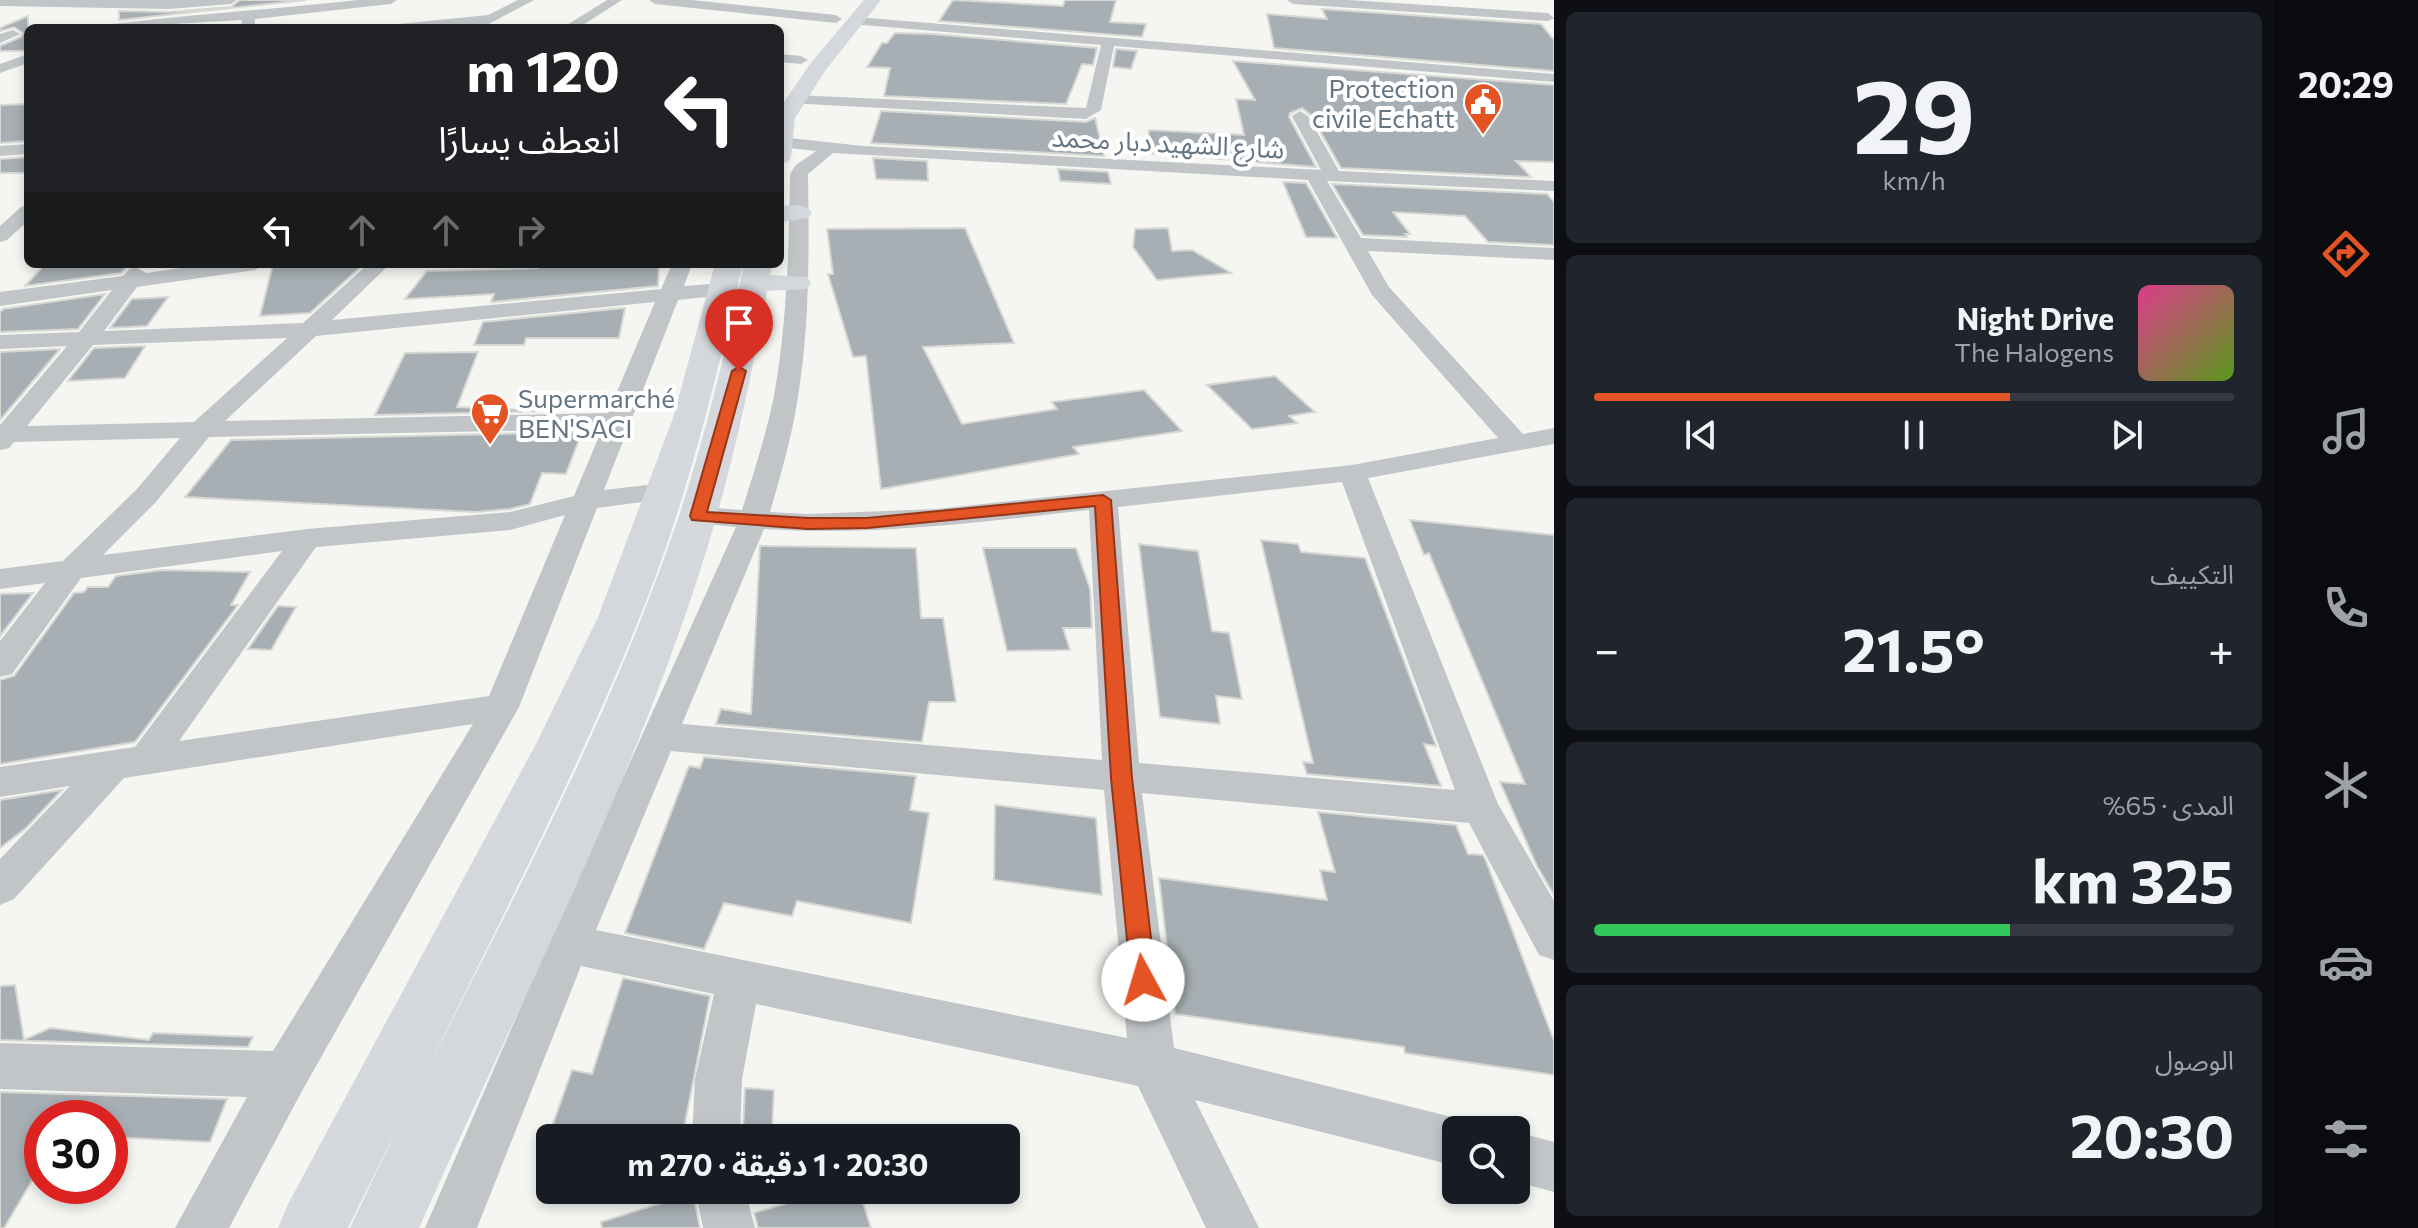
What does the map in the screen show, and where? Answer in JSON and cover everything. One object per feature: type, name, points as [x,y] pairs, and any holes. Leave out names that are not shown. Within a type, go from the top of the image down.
[{"type":"main road","points":[[786,80],[853,0]]},
{"type":"main road","points":[[784,118],[794,100],[873,0]]},
{"type":"main road","points":[[384,1228],[463,1055],[563,857],[653,647],[681,504],[694,404],[753,277]]},
{"type":"main road","points":[[312,1228],[560,744],[619,617],[681,504]]},
{"type":"street","points":[[120,24],[182,0]]},
{"type":"street","points":[[0,2],[169,5],[231,0]]},
{"type":"street","points":[[143,24],[192,18],[249,22],[267,7],[391,0]]},
{"type":"street","points":[[487,24],[528,0]]},
{"type":"street","points":[[576,24],[616,0]]},
{"type":"street","points":[[655,0],[836,19]]},
{"type":"street","points":[[1293,0],[1551,22]]},
{"type":"street","points":[[1532,0],[1551,22]]},
{"type":"street","points":[[856,21],[1554,78]]},
{"type":"street","points":[[794,100],[1001,125],[1092,113],[1108,43]]},
{"type":"street","points":[[784,58],[801,60]]},
{"type":"street","points":[[0,69],[24,60]]},
{"type":"street","points":[[1300,116],[1352,244],[1380,290],[1516,442]]},
{"type":"street","points":[[998,159],[1001,125]]},
{"type":"street","points":[[0,151],[24,149]]},
{"type":"street","name":"شارع الشهيد دبار محمد","points":[[784,151],[998,159],[1325,178]]},
{"type":"street","name":"شارع الشهيد دبار محمد","points":[[784,151],[1554,188]]},
{"type":"street","points":[[790,213],[799,174],[824,153]]},
{"type":"street","points":[[0,215],[24,213]]},
{"type":"street","points":[[0,236],[24,216]]},
{"type":"street","points":[[1352,244],[1554,254]]},
{"type":"street","points":[[0,299],[136,272],[196,268]]},
{"type":"street","points":[[0,665],[71,570],[146,496],[200,431],[305,330],[375,268]]},
{"type":"street","points":[[2,437],[85,340],[136,272]]},
{"type":"street","points":[[0,342],[305,330],[676,280],[753,277],[789,379],[773,452],[753,521],[569,944],[451,1228]]},
{"type":"street","points":[[201,1228],[285,1075],[502,707],[676,280]]},
{"type":"street","points":[[2,437],[618,421]]},
{"type":"street","points":[[0,579],[307,538],[510,521],[587,501],[681,504],[753,521],[867,523],[1352,473],[1554,436]]},
{"type":"street","points":[[1352,473],[1481,808],[1554,941]]},
{"type":"street","points":[[1103,500],[1122,778],[1153,1066],[1233,1228]]},
{"type":"street","points":[[0,887],[129,762],[307,538]]},
{"type":"street","points":[[0,782],[502,707]]},
{"type":"street","points":[[661,736],[1481,808]]},
{"type":"street","points":[[569,944],[1153,1066],[1442,1138]]},
{"type":"street","points":[[715,1124],[720,1067],[739,981]]},
{"type":"street","points":[[0,1066],[285,1075]]},
{"type":"street","points":[[1530,1161],[1554,1167]]},
{"type":"street","points":[[723,1204],[729,1228]]},
{"type":"building","points":[[240,0],[306,0],[119,20],[119,11],[169,12],[231,7]]},
{"type":"building","points":[[953,0],[1063,6],[1065,0],[1116,0],[1110,22],[1146,24],[1142,37],[939,21]]},
{"type":"building","points":[[1322,9],[1541,24],[1554,40],[1554,71],[1274,48],[1267,14],[1327,19]]},
{"type":"building","points":[[28,16],[28,24],[24,24],[24,51],[0,51],[0,46],[21,37],[23,33],[14,27],[0,31],[0,28]]},
{"type":"building","points":[[895,33],[1097,48],[1093,65],[1082,64],[1066,104],[884,96],[890,68],[867,67],[882,43],[887,43]]},
{"type":"building","points":[[1116,49],[1137,51],[1131,69],[1113,67]]},
{"type":"building","points":[[1233,61],[1554,85],[1554,162],[1516,161],[1531,177],[1341,168],[1311,115],[1302,108],[1290,113],[1289,117],[1316,167],[1147,153],[1149,130],[1244,135],[1236,99],[1255,100]]},
{"type":"building","points":[[24,104],[24,141],[0,143],[0,105]]},
{"type":"building","points":[[881,111],[1086,122],[1095,118],[1104,156],[871,143]]},
{"type":"building","points":[[24,157],[24,173],[0,173],[0,159]]},
{"type":"building","points":[[873,158],[927,161],[928,181],[876,179]]},
{"type":"building","points":[[1058,169],[1108,172],[1111,184],[1060,181]]},
{"type":"building","points":[[1283,182],[1306,183],[1337,238],[1306,237]]},
{"type":"building","points":[[1332,184],[1547,194],[1554,202],[1554,245],[1488,242],[1465,216],[1393,212],[1410,234],[1405,234],[1407,237],[1363,235]]},
{"type":"building","points":[[965,228],[1014,343],[923,347],[962,424],[1057,409],[1052,402],[1144,390],[1182,431],[1073,447],[1079,454],[881,489],[866,356],[853,357],[828,274],[833,274],[827,229]]},
{"type":"building","points":[[1168,228],[1172,251],[1192,250],[1231,273],[1157,280],[1133,247],[1135,229]]},
{"type":"building","points":[[41,268],[126,268],[121,273],[25,286]]},
{"type":"building","points":[[272,268],[360,268],[310,313],[260,316]]},
{"type":"building","points":[[659,268],[658,286],[491,302],[494,294],[405,299],[427,271]]},
{"type":"building","points":[[105,294],[78,329],[0,332],[0,312],[3,309]]},
{"type":"building","points":[[168,297],[147,326],[110,328],[132,299]]},
{"type":"building","points":[[625,308],[619,338],[526,338],[524,345],[474,345],[483,322]]},
{"type":"building","points":[[145,346],[125,378],[68,381],[94,348]]},
{"type":"building","points":[[60,349],[0,420],[0,352]]},
{"type":"building","points":[[478,352],[457,407],[552,411],[375,415],[405,353]]},
{"type":"building","points":[[1275,376],[1315,412],[1289,416],[1297,423],[1252,429],[1207,385]]},
{"type":"building","name":"Supermarché BEN'SACI","points":[[582,432],[566,474],[542,473],[530,504],[510,509],[475,512],[185,497],[231,440]]},
{"type":"building","points":[[1410,520],[1554,535],[1554,895],[1537,866],[1500,782],[1525,784],[1429,553],[1424,555]]},
{"type":"building","points":[[1261,540],[1298,544],[1301,552],[1365,558],[1436,746],[1424,744],[1441,786],[1307,774],[1303,762],[1313,763]]},
{"type":"building","points":[[1139,544],[1198,551],[1212,631],[1229,633],[1242,699],[1216,696],[1220,724],[1160,717]]},
{"type":"building","points":[[760,546],[916,548],[921,618],[943,618],[956,702],[929,702],[922,742],[716,724],[721,709],[751,714]]},
{"type":"building","points":[[983,548],[1076,548],[1090,589],[1092,628],[1063,628],[1070,650],[1007,651]]},
{"type":"building","points":[[162,570],[250,572],[231,605],[238,605],[135,742],[0,764],[0,680],[14,676],[74,593],[84,592],[88,587],[108,587],[116,576]]},
{"type":"building","points":[[33,593],[0,636],[0,594]]},
{"type":"building","points":[[278,606],[296,607],[271,650],[248,649]]},
{"type":"building","points":[[704,757],[916,776],[910,810],[929,813],[911,923],[797,901],[792,916],[724,903],[704,949],[625,933],[689,766],[700,768]]},
{"type":"building","points":[[62,790],[26,828],[0,848],[0,800]]},
{"type":"building","points":[[995,805],[1096,818],[1102,895],[994,880]]},
{"type":"building","points":[[1318,812],[1456,825],[1468,854],[1483,855],[1554,1041],[1554,1075],[1405,1053],[1404,1047],[1175,1014],[1159,878],[1327,900],[1320,870],[1335,872]]},
{"type":"building","points":[[623,978],[710,996],[685,1124],[553,1124],[572,1070],[592,1074]]},
{"type":"building","points":[[15,985],[24,1040],[50,1028],[149,1040],[153,1033],[253,1037],[248,1047],[0,1040],[0,986]]},
{"type":"building","points":[[745,1088],[774,1090],[772,1124],[743,1124]]},
{"type":"building","points":[[0,1092],[227,1099],[210,1142],[128,1138],[128,1100],[24,1100],[24,1194],[4,1228],[0,1228]]},
{"type":"building","points":[[658,1204],[695,1204],[700,1228],[602,1228],[601,1222]]},
{"type":"building","points":[[785,1204],[863,1204],[871,1228],[758,1228],[754,1213]]},
{"type":"place","name":"Protection civile Echatt","points":[[1483,136]]},
{"type":"place","name":"Supermarché BEN'SACI","points":[[490,446]]},
{"type":"route","points":[[739,371],[698,516],[753,521],[867,523],[1103,500],[1122,778],[1143,980]]}]
